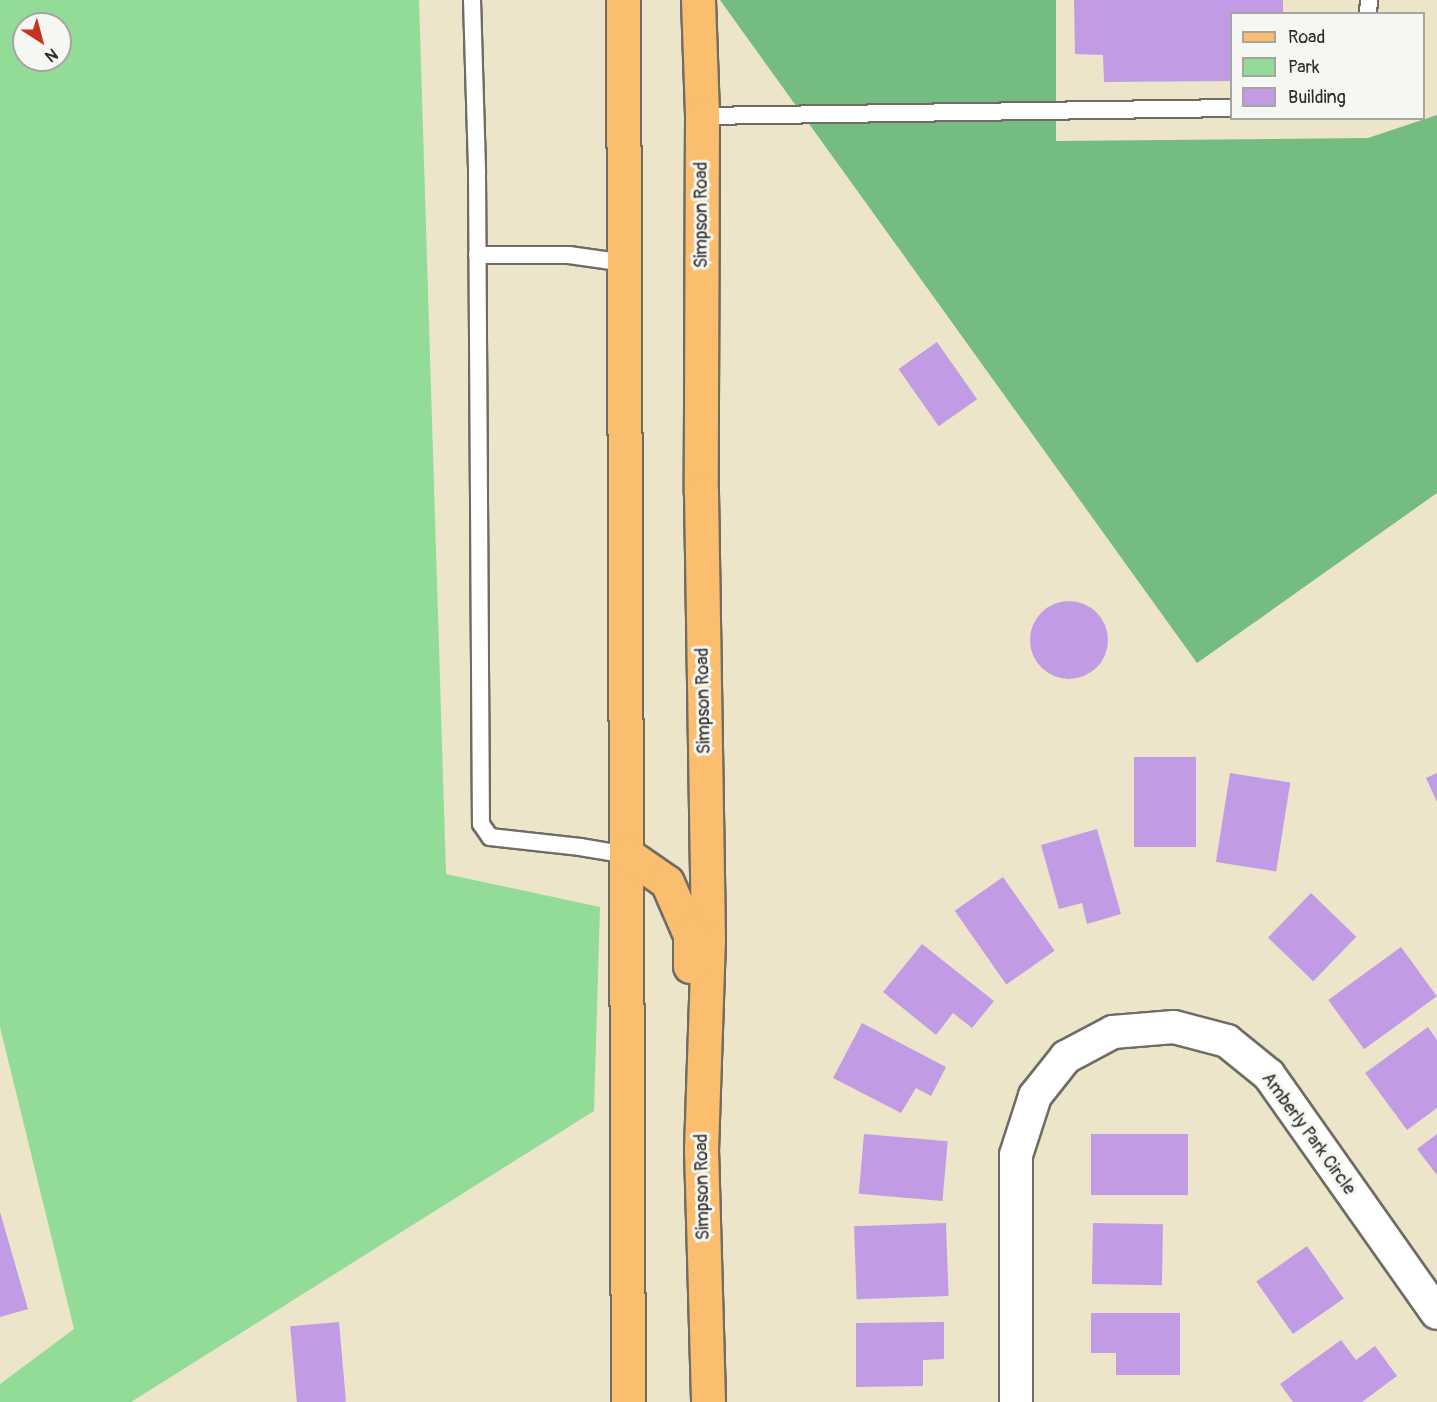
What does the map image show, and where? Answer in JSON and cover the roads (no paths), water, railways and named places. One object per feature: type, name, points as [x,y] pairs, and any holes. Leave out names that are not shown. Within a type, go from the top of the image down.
[{"type":"main road","points":[[623,0],[628,855],[628,1402]]},
{"type":"main road","name":"Simpson Road","points":[[698,0],[702,116],[701,492],[708,939],[701,1149],[708,1402]]},
{"type":"main road","points":[[628,855],[667,882],[690,935],[688,1069],[701,1149]]},
{"type":"street","name":"Amberly Park Circle","points":[[1016,1402],[1016,1155],[1035,1096],[1066,1057],[1113,1032],[1174,1027],[1227,1041],[1269,1075],[1437,1313]]},
{"type":"lane","points":[[472,0],[477,255],[481,824],[490,837],[580,846],[628,855]]},
{"type":"lane","points":[[702,116],[1230,108]]},
{"type":"lane","points":[[477,255],[569,255],[625,263]]}]
